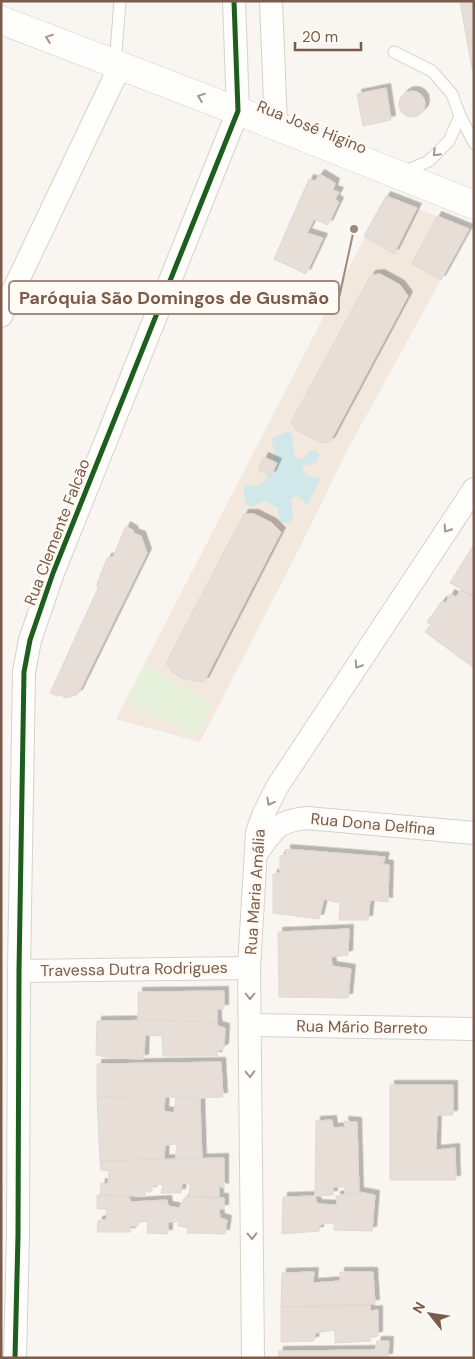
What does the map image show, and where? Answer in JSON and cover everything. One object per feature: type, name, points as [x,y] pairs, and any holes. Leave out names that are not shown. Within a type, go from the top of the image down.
[{"type":"street","name":"Rua Clemente Falcão","points":[[15,1358],[24,672],[30,640],[53,573],[238,111],[234,1]]},
{"type":"street","points":[[271,1],[276,126]]},
{"type":"street","name":"Rua José Higino","points":[[1,20],[238,111],[474,205]]},
{"type":"street","points":[[1,316],[103,104],[117,65]]},
{"type":"street","name":"Rua Maria Amália","points":[[253,1358],[249,968],[257,832],[264,812],[278,787],[474,489]]},
{"type":"street","name":"Rua Dona Delfina","points":[[257,853],[272,831],[289,820],[307,818],[474,833]]},
{"type":"street","name":"Travessa Dutra Rodrigues","points":[[19,971],[249,968]]},
{"type":"street","name":"Rua Mário Barreto","points":[[250,1025],[474,1029]]},
{"type":"lane","points":[[117,65],[120,1]]},
{"type":"lane","points":[[394,52],[432,71],[452,94],[460,116],[474,143]]},
{"type":"lane","points":[[398,174],[429,161],[449,141],[460,116]]},
{"type":"shaded area","points":[[386,196],[469,229],[349,447],[200,742],[116,719]]},
{"type":"green space","points":[[144,665],[213,703],[196,736],[125,703]]},
{"type":"water","points":[[287,432],[292,434],[294,455],[297,459],[304,458],[310,450],[316,451],[319,456],[317,462],[302,467],[309,476],[321,478],[308,504],[306,505],[301,498],[296,496],[291,499],[293,519],[289,523],[284,523],[279,521],[278,508],[265,501],[252,506],[246,505],[244,485],[257,486],[264,483],[275,453],[271,439]]},
{"type":"building","points":[[460,1],[474,1],[474,68],[472,69]]},
{"type":"building","points":[[386,88],[391,120],[363,126],[357,94]]},
{"type":"building","points":[[412,91],[421,95],[425,104],[421,113],[412,117],[403,113],[399,104],[403,95]]},
{"type":"building","points":[[320,174],[335,183],[333,190],[339,192],[335,199],[339,202],[328,225],[314,219],[307,233],[323,238],[306,274],[274,259],[309,179],[315,181]]},
{"type":"building","points":[[386,196],[417,208],[394,254],[364,236]]},
{"type":"building","points":[[437,216],[469,229],[441,280],[412,264]]},
{"type":"building","points":[[380,274],[400,285],[408,296],[330,442],[321,443],[296,430],[291,422],[371,275]]},
{"type":"building","points":[[264,457],[277,463],[271,476],[258,470]]},
{"type":"building","points":[[244,514],[254,514],[272,523],[281,532],[204,682],[183,679],[172,672],[166,663]]},
{"type":"building","points":[[126,526],[134,531],[133,533],[141,536],[147,553],[78,694],[66,698],[59,694],[58,696],[50,693],[98,588],[97,584],[107,558],[113,557]]},
{"type":"building","points":[[474,544],[474,596],[450,583]]},
{"type":"building","points":[[461,590],[474,598],[474,668],[425,632],[431,624],[427,622],[442,601],[446,603],[450,594],[456,597]]},
{"type":"building","points":[[286,849],[385,857],[383,864],[389,865],[388,902],[370,900],[368,920],[339,920],[340,903],[324,899],[319,919],[273,913],[273,874],[280,873],[280,856],[286,855]]},
{"type":"building","points":[[349,929],[348,955],[331,957],[332,966],[351,969],[348,998],[279,997],[278,932]]},
{"type":"building","points":[[224,991],[224,1009],[217,1009],[217,1023],[138,1020],[138,992]]},
{"type":"building","points":[[163,1020],[217,1023],[218,1026],[225,1028],[224,1048],[216,1052],[218,1056],[163,1056],[162,1036],[145,1035],[144,1059],[112,1058],[96,1055],[97,1021]]},
{"type":"building","points":[[221,1062],[223,1097],[97,1097],[97,1064]]},
{"type":"building","points":[[390,1085],[453,1085],[453,1115],[437,1115],[436,1150],[455,1148],[456,1180],[390,1180]]},
{"type":"building","points":[[165,1096],[164,1111],[174,1113],[176,1096],[200,1098],[202,1160],[175,1161],[177,1144],[165,1145],[164,1159],[100,1161],[97,1097]]},
{"type":"building","points":[[332,1120],[333,1128],[345,1127],[344,1121],[357,1122],[359,1192],[345,1195],[345,1187],[333,1187],[333,1195],[315,1196],[316,1121]]},
{"type":"building","points":[[224,1158],[224,1188],[219,1186],[219,1197],[189,1197],[190,1184],[182,1183],[181,1193],[161,1193],[163,1184],[152,1186],[152,1191],[144,1191],[146,1196],[100,1195],[101,1183],[108,1184],[109,1171],[101,1170],[100,1161]]},
{"type":"building","points":[[359,1192],[375,1195],[372,1231],[334,1230],[334,1223],[320,1224],[319,1231],[282,1234],[283,1197],[315,1196],[317,1204],[337,1205],[336,1196]]},
{"type":"building","points":[[97,1195],[128,1196],[131,1202],[167,1200],[168,1206],[179,1208],[185,1197],[224,1198],[224,1209],[219,1209],[220,1218],[227,1220],[225,1234],[187,1233],[188,1228],[178,1226],[179,1222],[168,1222],[168,1234],[147,1233],[148,1221],[138,1222],[138,1226],[130,1226],[131,1232],[97,1232],[98,1221],[107,1219],[106,1209],[97,1209]]},
{"type":"building","points":[[314,1272],[313,1283],[340,1281],[340,1272],[373,1272],[375,1304],[281,1307],[282,1273]]},
{"type":"building","points":[[370,1305],[370,1311],[378,1310],[378,1336],[370,1337],[371,1341],[335,1343],[335,1330],[315,1333],[314,1341],[281,1342],[281,1307]]},
{"type":"building","points":[[377,1341],[389,1341],[388,1358],[278,1358],[279,1351],[375,1350]]},
{"type":"cycle path","points":[[15,1358],[24,672],[30,640],[53,573],[238,111],[234,1]]},
{"type":"place","name":"Paróquia São Domingos de Gusmão","points":[[354,229]]}]
